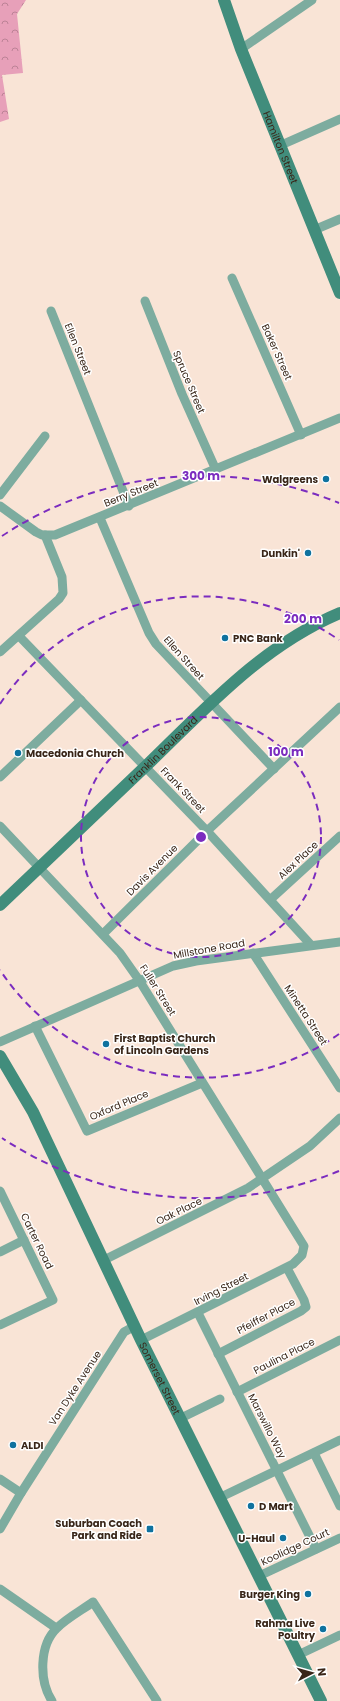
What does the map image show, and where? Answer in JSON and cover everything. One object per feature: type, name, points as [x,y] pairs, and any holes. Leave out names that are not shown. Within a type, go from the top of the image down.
[{"type":"main road","name":"Hamilton Street","points":[[224,0],[241,49],[279,146],[340,293]]},
{"type":"main road","name":"Franklin Boulevard","points":[[0,905],[210,703],[260,660],[300,633],[340,613]]},
{"type":"main road","name":"Somerset Street","points":[[0,1056],[33,1112],[135,1326],[321,1701]]},
{"type":"street","points":[[241,49],[312,0]]},
{"type":"street","points":[[279,146],[340,119]]},
{"type":"street","points":[[314,230],[340,219]]},
{"type":"street","name":"Baker Street","points":[[232,278],[301,435]]},
{"type":"street","name":"Spruce Street","points":[[145,302],[182,394],[216,470]]},
{"type":"street","name":"Ellen Street","points":[[51,311],[130,506]]},
{"type":"street","name":"Berry Street","points":[[45,535],[55,535],[100,518],[340,418]]},
{"type":"street","points":[[0,495],[45,436]]},
{"type":"street","points":[[0,506],[36,532],[45,535],[62,577],[63,593],[59,599],[0,652]]},
{"type":"street","name":"Ellen Street","points":[[100,518],[149,633],[166,656],[274,769]]},
{"type":"street","name":"Frank Street","points":[[18,636],[207,831],[311,945]]},
{"type":"street","points":[[0,778],[81,700]]},
{"type":"street","name":"Davis Avenue","points":[[103,934],[207,831],[340,707]]},
{"type":"street","name":"Fuller Street","points":[[0,826],[120,953],[139,980],[300,1238],[304,1250]]},
{"type":"street","name":"Alex Place","points":[[271,900],[340,836]]},
{"type":"street","name":"Millstone Road","points":[[0,1042],[173,966],[196,961],[340,942]]},
{"type":"street","name":"Minetta Street","points":[[253,953],[340,1088]]},
{"type":"street","name":"Oxford Place","points":[[35,1026],[87,1131],[202,1083]]},
{"type":"street","name":"Oak Place","points":[[104,1260],[207,1210],[262,1178],[310,1146],[340,1118]]},
{"type":"street","name":"Carter Road","points":[[0,1191],[53,1300],[0,1325]]},
{"type":"street","points":[[0,1252],[24,1240]]},
{"type":"street","name":"Irving Street","points":[[142,1340],[287,1268],[302,1255],[304,1250]]},
{"type":"street","name":"Pfeiffer Place","points":[[218,1354],[302,1311],[306,1307],[304,1300],[287,1268]]},
{"type":"street","name":"Marswillo Way","points":[[198,1313],[316,1549]]},
{"type":"street","name":"Van Dyke Avenue","points":[[0,1529],[21,1492],[124,1332],[135,1326]]},
{"type":"street","name":"Paulina Place","points":[[237,1392],[340,1340]]},
{"type":"street","points":[[181,1418],[220,1399]]},
{"type":"street","points":[[221,1497],[340,1440]]},
{"type":"street","points":[[314,1453],[340,1506]]},
{"type":"street","points":[[0,1479],[21,1492]]},
{"type":"street","name":"Koolidge Court","points":[[259,1576],[340,1538]]},
{"type":"street","points":[[0,1589],[56,1628]]},
{"type":"street","points":[[52,1701],[45,1686],[42,1663],[49,1642],[56,1628],[93,1602],[157,1701]]},
{"type":"street","points":[[298,1655],[340,1635]]},
{"type":"green space","points":[[0,0],[26,0],[17,14],[23,73],[2,75],[9,119],[0,122]]},
{"type":"place","name":"Walgreens","points":[[326,479]]},
{"type":"place","name":"Dunkin'","points":[[308,553]]},
{"type":"place","name":"PNC Bank","points":[[225,638]]},
{"type":"place","name":"Macedonia Church","points":[[18,753]]},
{"type":"place","name":"First Baptist Church of Lincoln Gardens","points":[[106,1044]]},
{"type":"place","name":"ALDI","points":[[13,1445]]},
{"type":"place","name":"D Mart","points":[[251,1506]]},
{"type":"place","name":"Suburban Coach Park and Ride","points":[[150,1529]]},
{"type":"place","name":"U-Haul","points":[[283,1538]]},
{"type":"place","name":"Burger King","points":[[308,1594]]},
{"type":"place","name":"Rahma Live Poultry","points":[[323,1629]]}]
